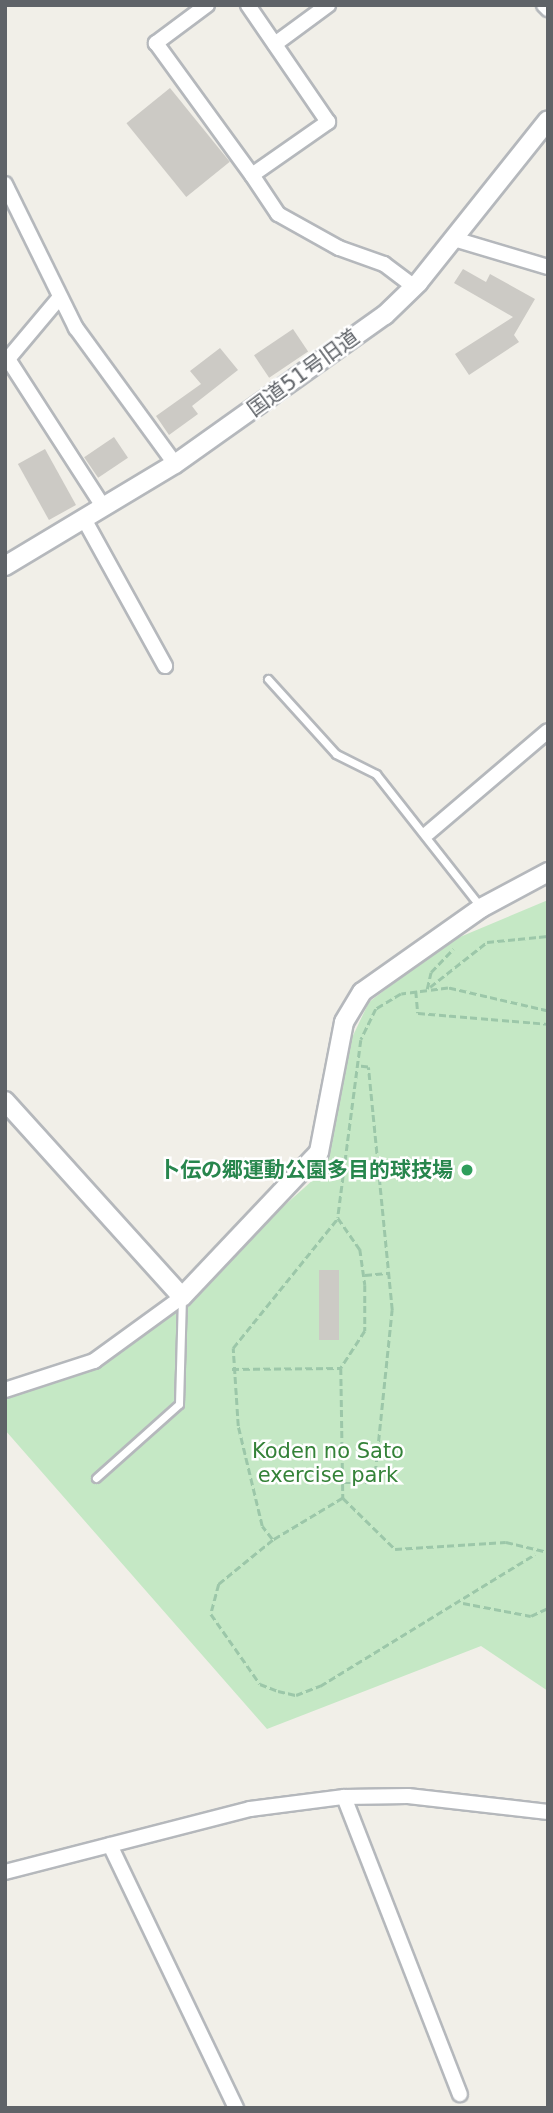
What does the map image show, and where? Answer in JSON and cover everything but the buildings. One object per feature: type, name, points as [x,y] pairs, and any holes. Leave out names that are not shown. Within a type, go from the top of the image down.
[{"type":"street","points":[[207,5],[156,43],[278,214],[339,248],[384,264],[414,287]]},
{"type":"street","points":[[248,5],[328,122],[252,176]]},
{"type":"street","points":[[275,44],[328,5]]},
{"type":"street","name":"国道51号旧道","points":[[5,566],[175,464],[414,287],[548,120]]},
{"type":"street","points":[[5,184],[60,297],[175,464]]},
{"type":"street","points":[[454,239],[548,267]]},
{"type":"street","points":[[60,297],[8,359],[103,508]]},
{"type":"street","points":[[85,519],[164,666]]},
{"type":"street","points":[[428,833],[548,731]]},
{"type":"street","points":[[5,1390],[94,1361],[182,1297],[250,1232],[319,1152],[344,1022],[362,992],[481,908],[548,872]]},
{"type":"street","points":[[5,1101],[182,1297]]},
{"type":"street","points":[[5,1872],[250,1809],[344,1797],[408,1796],[548,1812]]},
{"type":"street","points":[[344,1797],[460,2094]]},
{"type":"street","points":[[110,1845],[232,2106]]},
{"type":"lane","points":[[268,679],[335,754],[376,774],[428,833],[481,908]]},
{"type":"lane","points":[[96,1478],[179,1404],[182,1297]]},
{"type":"path","points":[[427,989],[487,942],[547,937],[548,918]]},
{"type":"path","points":[[427,989],[431,972],[456,946]]},
{"type":"path","points":[[273,1540],[262,1525],[238,1426],[232,1369],[233,1348],[338,1218],[361,1040],[376,1009],[416,991],[427,989],[548,1011]]},
{"type":"path","points":[[416,991],[418,1013],[548,1024]]},
{"type":"path","points":[[344,1483],[374,1483],[390,1273],[368,1067],[359,1066]]},
{"type":"path","points":[[338,1218],[360,1249],[366,1331],[341,1368],[343,1498],[394,1549],[506,1542],[535,1554]]},
{"type":"path","points":[[364,1275],[390,1273]]},
{"type":"path","points":[[232,1369],[341,1368]]},
{"type":"path","points":[[343,1498],[273,1540],[219,1584],[211,1614],[260,1684],[296,1695],[320,1686],[463,1603],[535,1554],[548,1552]]},
{"type":"path","points":[[463,1603],[531,1616],[548,1608]]},
{"type":"green space","name":"Koden no Sato exercise park","points":[[548,900],[548,1691],[481,1646],[267,1729],[5,1430],[5,1390],[94,1361],[152,1324],[323,1171],[348,1046],[369,1002],[448,942]]},
{"type":"place","name":"卜伝の郷運動公園多目的球技場","points":[[467,1170]]}]
